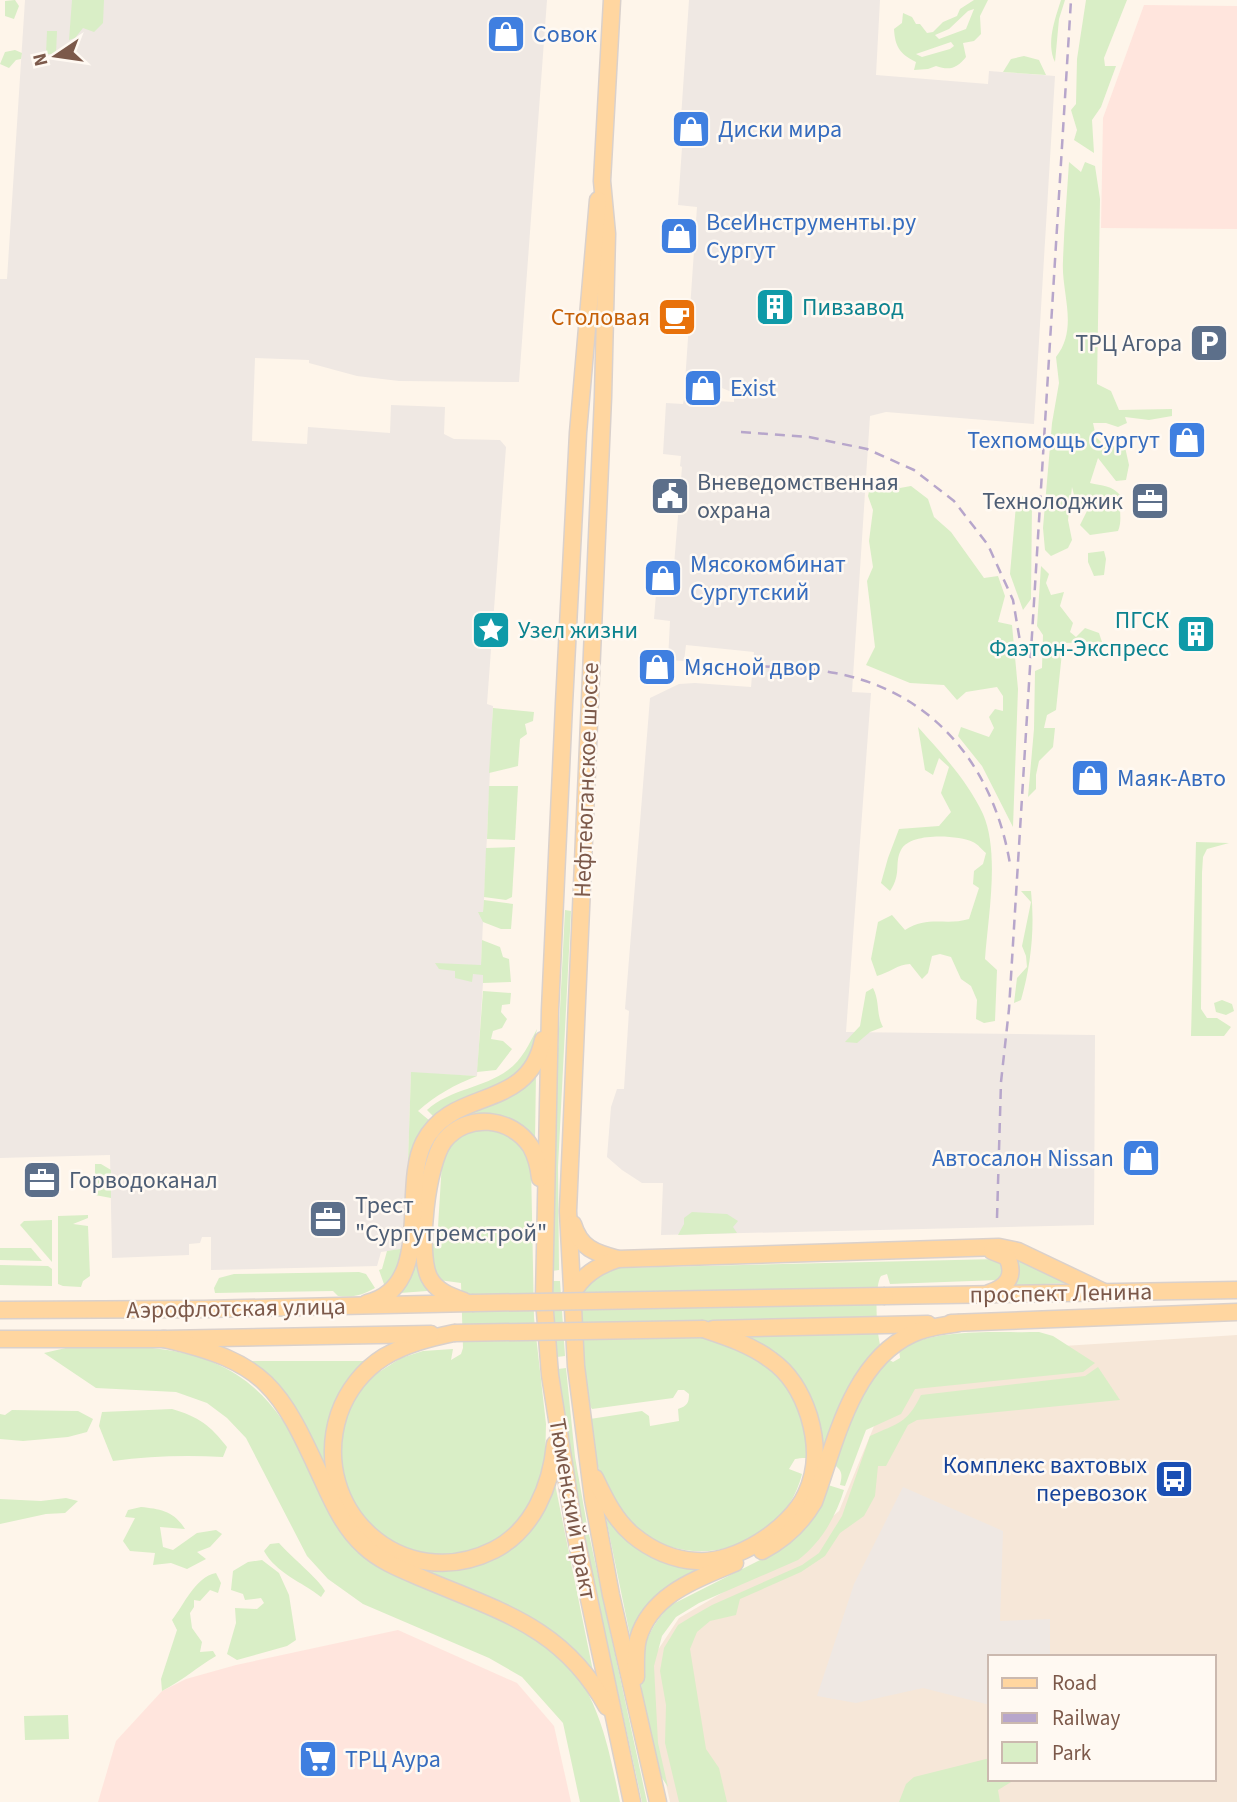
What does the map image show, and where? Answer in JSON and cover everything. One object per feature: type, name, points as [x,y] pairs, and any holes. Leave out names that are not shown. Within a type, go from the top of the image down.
[{"type":"main road","name":"Нефтеюганское шоссе","points":[[544,1212],[550,1010],[578,433],[597,206],[602,181],[612,0]]},
{"type":"main road","name":"Нефтеюганское шоссе","points":[[571,1296],[568,1211],[604,397],[607,234],[602,181]]},
{"type":"main road","points":[[343,1307],[382,1298],[395,1287],[407,1268],[418,1161],[426,1138],[444,1118],[508,1089],[531,1072],[540,1054],[550,1010]]},
{"type":"main road","points":[[453,1301],[435,1286],[429,1277],[424,1240],[434,1161],[446,1139],[468,1124],[488,1121],[519,1133],[532,1149],[539,1171],[544,1212]]},
{"type":"main road","points":[[568,1211],[577,1236],[587,1249],[618,1259],[999,1247],[1018,1251],[1104,1292]]},
{"type":"main road","name":"Тюменский тракт","points":[[544,1212],[545,1325],[556,1424],[574,1528],[632,1802]]},
{"type":"main road","points":[[972,1249],[997,1252],[1007,1257],[1012,1267],[1011,1277],[1005,1286],[987,1294]]},
{"type":"main road","points":[[571,1296],[578,1283],[590,1272],[618,1259]]},
{"type":"main road","name":"проспект Ленина","points":[[472,1304],[1237,1290]]},
{"type":"main road","name":"Тюменский тракт","points":[[571,1296],[593,1499],[611,1595],[659,1802]]},
{"type":"main road","name":"Аэрофлотская улица","points":[[0,1310],[343,1307],[453,1301],[472,1304]]},
{"type":"main road","name":"проспект Ленина","points":[[454,1333],[886,1325],[1237,1312]]},
{"type":"main road","points":[[584,1430],[594,1474],[602,1494],[618,1520],[630,1533],[669,1556],[696,1561],[716,1560],[759,1542],[793,1514],[817,1480],[856,1388],[881,1355],[912,1334],[959,1323]]},
{"type":"main road","points":[[635,1701],[638,1640],[654,1609],[666,1596],[678,1589],[764,1550],[787,1536],[805,1518],[814,1502],[817,1480],[816,1446],[800,1392],[771,1359],[747,1345],[703,1329]]},
{"type":"main road","points":[[454,1333],[416,1343],[384,1358],[360,1378],[342,1404],[333,1436],[333,1471],[351,1515],[371,1536],[397,1553],[435,1563],[462,1561],[485,1554],[504,1544],[527,1521],[543,1493],[551,1470],[556,1424]]},
{"type":"main road","name":"Аэрофлотская улица","points":[[0,1339],[164,1339],[454,1333]]},
{"type":"main road","points":[[164,1339],[203,1348],[238,1362],[258,1375],[272,1389],[293,1419],[340,1516],[362,1544],[395,1566],[517,1619],[549,1637],[565,1650],[592,1681],[608,1710],[618,1737]]},
{"type":"shaded area","points":[[25,0],[547,0],[519,382],[399,381],[357,376],[309,363],[309,360],[255,358],[252,441],[307,444],[308,427],[390,433],[391,405],[445,407],[444,434],[454,439],[500,440],[506,447],[487,704],[493,706],[481,965],[484,967],[477,1076],[411,1073],[401,1249],[381,1252],[377,1266],[211,1270],[211,1237],[202,1237],[200,1243],[189,1244],[189,1255],[112,1258],[110,1155],[0,1158],[0,279],[7,279]]},
{"type":"shaded area","points":[[689,0],[880,0],[876,75],[988,84],[989,71],[1055,76],[1034,424],[886,412],[870,416],[852,692],[871,693],[846,1032],[1095,1035],[1094,1225],[661,1235],[663,1183],[642,1183],[607,1157],[611,1107],[617,1089],[624,1089],[629,1011],[625,1009],[650,698],[679,684],[751,687],[754,652],[686,645],[684,661],[668,660],[670,621],[654,619],[656,594],[675,595],[677,566],[674,565],[682,467],[681,456],[663,454],[666,403],[683,404],[684,399],[734,402],[734,393],[710,383],[685,382],[697,207],[678,205]]},
{"type":"shaded area","points":[[1144,5],[1237,6],[1237,229],[1101,228],[1103,118]]},
{"type":"shaded area","points":[[1237,1335],[1237,1802],[670,1802],[642,1674],[679,1618],[787,1555],[839,1511],[903,1356]]},
{"type":"shaded area","points":[[903,1487],[1003,1531],[1000,1621],[1050,1619],[1050,1655],[988,1655],[988,1704],[923,1688],[856,1703],[817,1696],[854,1584]]},
{"type":"shaded area","points":[[398,1630],[517,1683],[554,1726],[571,1802],[98,1802],[116,1741],[162,1691],[186,1679],[236,1665]]},
{"type":"green space","points":[[15,0],[19,6],[14,19],[5,16],[5,1]]},
{"type":"green space","points":[[72,0],[104,0],[103,23],[94,32],[83,28],[75,38],[69,40]]},
{"type":"green space","points":[[974,0],[988,0],[980,16],[981,34],[974,41],[963,43],[966,57],[953,68],[936,66],[914,70],[916,62],[902,53],[896,41],[894,29],[902,23],[903,13],[912,17],[927,33],[957,16],[960,9]],"holes":[[[974,9],[966,29],[939,39],[935,35],[949,29],[968,11]],[[951,42],[954,46],[950,49],[922,57],[916,54]]]},
{"type":"green space","points":[[1061,0],[1065,0],[1059,19],[1055,62],[1051,39]]},
{"type":"green space","points":[[1086,0],[1127,0],[1104,58],[1105,66],[1116,66],[1101,107],[1092,120],[1094,153],[1074,140],[1077,130],[1071,110],[1076,104],[1077,59]]},
{"type":"green space","points":[[47,31],[57,31],[56,54],[46,54]]},
{"type":"green space","points":[[15,50],[22,53],[21,59],[16,60],[9,68],[0,64],[5,52]]},
{"type":"green space","points":[[1024,56],[1039,60],[1046,75],[1003,72],[1011,59]]},
{"type":"green space","points":[[1069,162],[1081,172],[1085,162],[1095,166],[1100,199],[1097,384],[1111,391],[1119,410],[1172,409],[1172,416],[1149,420],[1125,417],[1127,423],[1118,427],[1093,423],[1096,437],[1104,445],[1125,447],[1129,465],[1126,480],[1116,481],[1098,458],[1090,483],[1110,488],[1121,496],[1118,531],[1090,535],[1080,525],[1088,509],[1076,503],[1072,487],[1068,520],[1072,540],[1068,548],[1051,556],[1045,550],[1043,528],[1052,423],[1059,383],[1056,357],[1063,346],[1068,322],[1063,261]]},
{"type":"green space","points":[[885,477],[900,488],[911,486],[928,499],[934,517],[951,532],[984,578],[998,576],[1005,596],[998,622],[1012,625],[1018,689],[1013,827],[982,766],[958,736],[961,727],[989,737],[994,728],[989,717],[995,709],[1003,711],[1003,696],[997,687],[966,692],[957,700],[944,685],[910,683],[866,665],[875,647],[867,581],[873,567],[869,541],[873,510],[868,496],[871,483]]},
{"type":"green space","points":[[1022,496],[1032,504],[1031,599],[1023,610],[1010,574],[1016,505]]},
{"type":"green space","points":[[1104,551],[1104,575],[1094,576],[1088,562],[1088,553]]},
{"type":"green space","points":[[1041,566],[1049,574],[1046,583],[1051,595],[1064,592],[1060,606],[1073,623],[1070,632],[1076,637],[1085,628],[1099,633],[1102,642],[1063,643],[1056,710],[1047,715],[1044,728],[1055,728],[1053,747],[1039,761],[1036,789],[1028,797],[1034,729],[1035,671],[1042,668],[1043,635],[1037,626]]},
{"type":"green space","points":[[493,708],[534,712],[533,721],[525,724],[527,734],[520,739],[518,766],[489,773]]},
{"type":"green space","points":[[918,727],[954,768],[969,790],[983,814],[988,830],[992,885],[985,959],[997,970],[995,1021],[984,1023],[976,1019],[977,1000],[971,986],[961,979],[951,957],[940,954],[932,956],[928,973],[922,979],[910,964],[901,965],[877,976],[871,959],[878,922],[892,915],[905,930],[921,923],[969,919],[979,888],[973,884],[974,871],[983,864],[986,853],[973,842],[946,837],[924,838],[906,844],[899,855],[896,879],[890,891],[881,883],[899,829],[939,826],[951,812],[941,793],[949,767],[939,758],[933,775],[925,770]]},
{"type":"green space","points":[[489,786],[518,786],[515,840],[487,839]]},
{"type":"green space","points":[[1196,842],[1229,843],[1207,849],[1203,857],[1202,873],[1201,1009],[1207,1018],[1217,1018],[1231,1027],[1224,1036],[1191,1036]]},
{"type":"green space","points":[[515,847],[512,897],[506,900],[484,897],[486,848]]},
{"type":"green space","points":[[1021,891],[1031,891],[1032,933],[1030,960],[1021,1000],[1014,1003],[1017,978],[1027,967],[1022,946],[1031,902]]},
{"type":"green space","points":[[484,900],[513,904],[511,929],[501,929],[483,922],[478,912],[483,912]]},
{"type":"green space","points":[[565,910],[571,911],[558,1167],[559,1270],[552,1271],[552,1168]]},
{"type":"green space","points":[[482,940],[500,947],[503,957],[509,959],[511,982],[483,983],[483,975],[473,974],[472,982],[455,978],[455,971],[439,969],[435,963],[481,965]]},
{"type":"green space","points":[[873,988],[883,1027],[870,1032],[857,1043],[845,1042],[860,1026],[866,992]]},
{"type":"green space","points":[[483,991],[511,993],[510,1004],[502,1005],[501,1012],[507,1019],[502,1028],[493,1031],[491,1039],[503,1041],[512,1049],[496,1070],[477,1072]]},
{"type":"green space","points":[[1222,1000],[1232,1004],[1234,1011],[1226,1015],[1216,1012],[1214,1003]]},
{"type":"green space","points":[[537,1029],[531,1059],[507,1082],[434,1117],[427,1110],[446,1097],[508,1070],[521,1057]]},
{"type":"green space","points":[[411,1072],[477,1076],[446,1091],[418,1111],[430,1121],[414,1156],[408,1161]]},
{"type":"green space","points":[[536,1073],[535,1141],[525,1132],[459,1122],[424,1187],[424,1162],[439,1129]]},
{"type":"green space","points":[[487,1128],[509,1135],[519,1142],[531,1165],[534,1318],[546,1424],[545,1465],[538,1490],[526,1512],[498,1539],[483,1548],[461,1555],[421,1555],[383,1540],[348,1498],[338,1454],[346,1411],[368,1379],[401,1358],[423,1351],[453,1349],[451,1360],[461,1354],[461,1283],[439,1280],[429,1284],[427,1291],[400,1293],[385,1287],[379,1270],[382,1269],[387,1251],[437,1243],[442,1162],[459,1138],[472,1131]]},
{"type":"green space","points":[[95,1164],[101,1164],[111,1170],[111,1198],[95,1195]]},
{"type":"green space","points":[[692,1212],[727,1214],[738,1221],[733,1227],[737,1233],[678,1235],[684,1218]]},
{"type":"green space","points":[[88,1215],[88,1218],[73,1224],[88,1226],[90,1276],[83,1281],[81,1287],[63,1286],[58,1284],[58,1216]]},
{"type":"green space","points":[[52,1220],[52,1262],[20,1225],[24,1221]]},
{"type":"green space","points":[[0,1248],[31,1248],[42,1261],[0,1260]]},
{"type":"green space","points":[[1010,1252],[1072,1283],[1013,1285]]},
{"type":"green space","points":[[998,1259],[1006,1270],[999,1280],[890,1284],[887,1274],[881,1276],[877,1290],[877,1324],[880,1344],[886,1357],[893,1362],[900,1358],[899,1348],[950,1334],[1039,1332],[1053,1336],[1095,1363],[1083,1372],[915,1389],[901,1414],[866,1430],[845,1486],[840,1485],[840,1471],[831,1463],[812,1458],[795,1459],[789,1469],[802,1474],[793,1497],[779,1517],[761,1533],[740,1544],[717,1550],[693,1551],[669,1546],[647,1536],[628,1522],[610,1496],[600,1472],[590,1419],[642,1411],[649,1416],[650,1426],[679,1421],[678,1409],[687,1404],[689,1394],[678,1390],[673,1398],[592,1409],[588,1403],[580,1306],[587,1284],[596,1276],[617,1268]]},
{"type":"green space","points":[[0,1265],[48,1266],[52,1269],[52,1286],[0,1285]]},
{"type":"green space","points":[[234,1274],[366,1274],[375,1288],[353,1296],[338,1296],[333,1291],[215,1293],[214,1288],[219,1278]]},
{"type":"green space","points":[[552,1281],[560,1281],[565,1356],[557,1357]]},
{"type":"green space","points":[[70,1347],[138,1347],[187,1354],[231,1371],[250,1384],[281,1418],[335,1522],[360,1553],[396,1575],[519,1628],[545,1643],[563,1658],[577,1675],[598,1715],[620,1802],[580,1802],[563,1723],[522,1677],[489,1658],[363,1604],[328,1579],[307,1556],[246,1438],[227,1418],[207,1403],[176,1392],[96,1388],[44,1353]]},
{"type":"green space","points":[[247,1361],[371,1361],[338,1407],[329,1427],[326,1449],[331,1486]]},
{"type":"green space","points":[[1098,1367],[1120,1400],[917,1420],[908,1425],[886,1466],[878,1466],[875,1496],[864,1516],[840,1533],[825,1556],[801,1572],[740,1599],[736,1615],[710,1621],[697,1632],[690,1649],[706,1749],[719,1768],[727,1802],[679,1802],[665,1743],[666,1705],[660,1671],[664,1648],[678,1625],[712,1605],[802,1565],[819,1553],[842,1516],[870,1436],[906,1417],[921,1395],[1085,1376]]},
{"type":"green space","points":[[566,1368],[575,1457],[587,1525],[647,1802],[642,1802],[582,1528],[558,1369]]},
{"type":"green space","points":[[172,1409],[190,1415],[209,1427],[227,1447],[223,1457],[168,1456],[113,1461],[99,1426],[102,1412]]},
{"type":"green space","points":[[12,1410],[78,1411],[93,1419],[87,1432],[68,1437],[23,1441],[0,1439],[0,1414],[5,1415]]},
{"type":"green space","points":[[554,1479],[594,1676],[573,1652],[393,1557],[485,1559]]},
{"type":"green space","points":[[828,1485],[844,1490],[837,1510],[814,1546],[798,1560],[699,1603],[676,1617],[662,1636],[654,1666],[658,1743],[668,1787],[662,1778],[641,1688],[645,1645],[655,1625],[671,1605],[778,1551],[795,1537]]},
{"type":"green space","points":[[66,1498],[78,1501],[65,1513],[46,1514],[0,1524],[0,1499],[41,1501]]},
{"type":"green space","points":[[141,1507],[166,1512],[176,1518],[185,1529],[160,1527],[163,1547],[173,1550],[197,1533],[216,1530],[222,1534],[210,1547],[197,1552],[206,1559],[187,1569],[171,1563],[153,1565],[155,1553],[130,1551],[123,1541],[135,1518],[125,1517],[128,1510]]},
{"type":"green space","points":[[604,1509],[621,1531],[715,1564],[685,1582],[632,1645]]},
{"type":"green space","points":[[279,1543],[322,1586],[325,1591],[321,1597],[269,1559],[264,1551],[270,1544]]},
{"type":"green space","points":[[262,1560],[279,1573],[289,1595],[296,1640],[287,1646],[237,1660],[227,1654],[236,1623],[235,1608],[257,1609],[264,1603],[261,1598],[245,1600],[243,1594],[231,1590],[233,1571],[248,1562]]},
{"type":"green space","points":[[216,1573],[221,1583],[218,1593],[210,1590],[200,1601],[194,1600],[190,1613],[192,1628],[202,1642],[200,1652],[213,1651],[216,1656],[162,1691],[161,1679],[177,1630],[172,1620],[196,1586]]},
{"type":"green space","points":[[68,1715],[69,1739],[25,1740],[24,1716]]},
{"type":"green space","points":[[988,1758],[988,1781],[1013,1781],[998,1790],[1000,1802],[899,1802],[906,1784],[914,1777]]},
{"type":"railway","points":[[997,1218],[1001,1082],[1009,1009],[1071,0]]},
{"type":"railway","points":[[741,432],[809,437],[867,449],[914,470],[954,501],[988,545],[1013,600],[1023,659]]},
{"type":"railway","points":[[760,666],[826,671],[871,683],[902,697],[930,716],[954,740],[974,766],[990,796],[1002,829],[1010,864]]},
{"type":"place","name":"Совок","points":[[506,34]]},
{"type":"place","name":"Диски мира","points":[[691,129]]},
{"type":"place","name":"ВсеИнструменты.ру Сургут","points":[[679,236]]},
{"type":"place","name":"Пивзавод","points":[[775,307]]},
{"type":"place","name":"Столовая","points":[[677,317]]},
{"type":"place","name":"ТРЦ Агора","points":[[1209,343]]},
{"type":"place","name":"Exist","points":[[703,388]]},
{"type":"place","name":"Техпомощь Сургут","points":[[1187,440]]},
{"type":"place","name":"Вневедомственная охрана","points":[[670,496]]},
{"type":"place","name":"Технолоджик","points":[[1150,501]]},
{"type":"place","name":"Мясокомбинат Сургутский","points":[[663,578]]},
{"type":"place","name":"Узел жизни","points":[[491,630]]},
{"type":"place","name":"ПГСК Фаэтон-Экспресс","points":[[1196,634]]},
{"type":"place","name":"Мясной двор","points":[[657,667]]},
{"type":"place","name":"Маяк-Авто","points":[[1090,778]]},
{"type":"place","name":"Автосалон Nissan","points":[[1141,1158]]},
{"type":"place","name":"Горводоканал","points":[[42,1180]]},
{"type":"place","name":"Трест \"Сургутремстрой\"","points":[[328,1219]]},
{"type":"place","name":"Комплекс вахтовых перевозок","points":[[1174,1479]]},
{"type":"place","name":"ТРЦ Аура","points":[[318,1759]]}]
